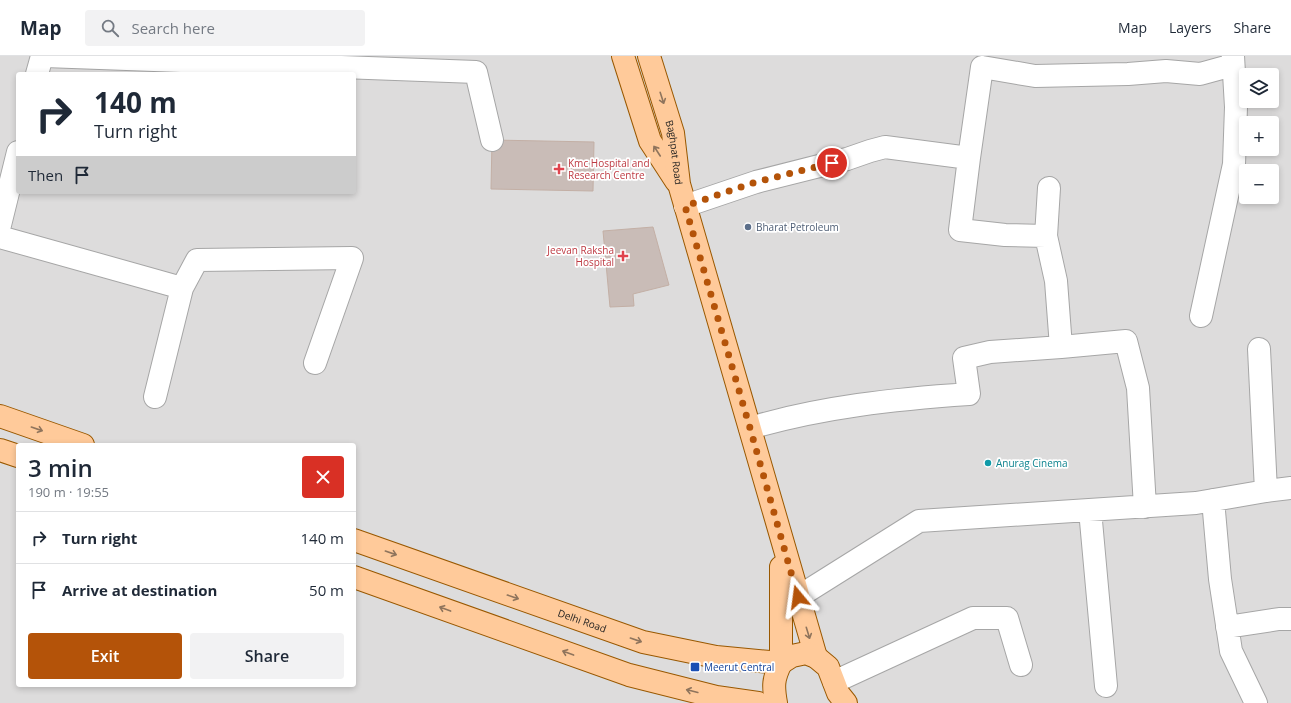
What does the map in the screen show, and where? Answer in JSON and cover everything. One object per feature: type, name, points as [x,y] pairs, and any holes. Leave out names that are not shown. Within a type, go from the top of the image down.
[{"type":"main road","points":[[650,58],[625,61],[650,141],[679,184]]},
{"type":"main road","name":"Baghpat Road","points":[[650,58],[673,133],[679,184],[685,206],[816,657],[828,667],[838,693],[846,703]]},
{"type":"main road","points":[[0,416],[77,443]]},
{"type":"main road","points":[[0,450],[16,455]]},
{"type":"main road","name":"Delhi Road","points":[[356,541],[643,642],[716,657],[781,663]]},
{"type":"main road","points":[[776,703],[773,688],[774,676],[781,663],[782,541]]},
{"type":"main road","points":[[356,578],[629,675],[716,697],[758,703]]},
{"type":"main road","points":[[781,663],[792,656],[806,653],[816,657]]},
{"type":"street","points":[[38,72],[42,56]]},
{"type":"street","points":[[45,56],[103,66],[145,58],[272,60],[476,72],[492,140]]},
{"type":"street","points":[[1046,236],[1005,235],[960,230],[982,67],[1036,76],[1128,74],[1166,71],[1200,74],[1233,60],[1236,106],[1234,164],[1201,316]]},
{"type":"street","points":[[685,206],[756,182],[885,148],[969,158]]},
{"type":"street","points":[[0,224],[16,160]]},
{"type":"street","points":[[1049,188],[1046,236],[1056,281],[1061,347]]},
{"type":"street","points":[[0,236],[182,288]]},
{"type":"street","points":[[155,398],[182,288],[197,260],[352,258],[315,363]]},
{"type":"street","points":[[750,428],[776,420],[886,401],[969,394],[964,358],[990,352],[1061,347],[1126,340],[1138,388],[1145,506]]},
{"type":"street","points":[[1259,349],[1266,491]]},
{"type":"street","points":[[798,597],[919,521],[1196,503],[1291,488]]},
{"type":"street","points":[[1214,500],[1220,579],[1231,651],[1256,703]]},
{"type":"street","points":[[1090,510],[1106,686]]},
{"type":"street","points":[[834,682],[973,618],[1007,618],[1021,665]]},
{"type":"street","points":[[1227,627],[1291,619]]},
{"type":"shaded area","points":[[0,56],[1291,56],[1291,703],[0,703]]},
{"type":"building","points":[[492,140],[594,142],[593,191],[491,189]]},
{"type":"building","points":[[653,227],[669,285],[633,294],[634,306],[610,307],[603,231]]},
{"type":"place","name":"Kmc Hospital and Research Centre","points":[[559,169]]},
{"type":"place","name":"Bharat Petroleum","points":[[748,227]]},
{"type":"place","name":"Jeevan Raksha Hospital","points":[[623,256]]},
{"type":"place","name":"Anurag Cinema","points":[[988,463]]},
{"type":"place","name":"Meerut Central","points":[[695,667]]},
{"type":"route","points":[[798,597],[685,206],[756,182],[832,163]]}]
